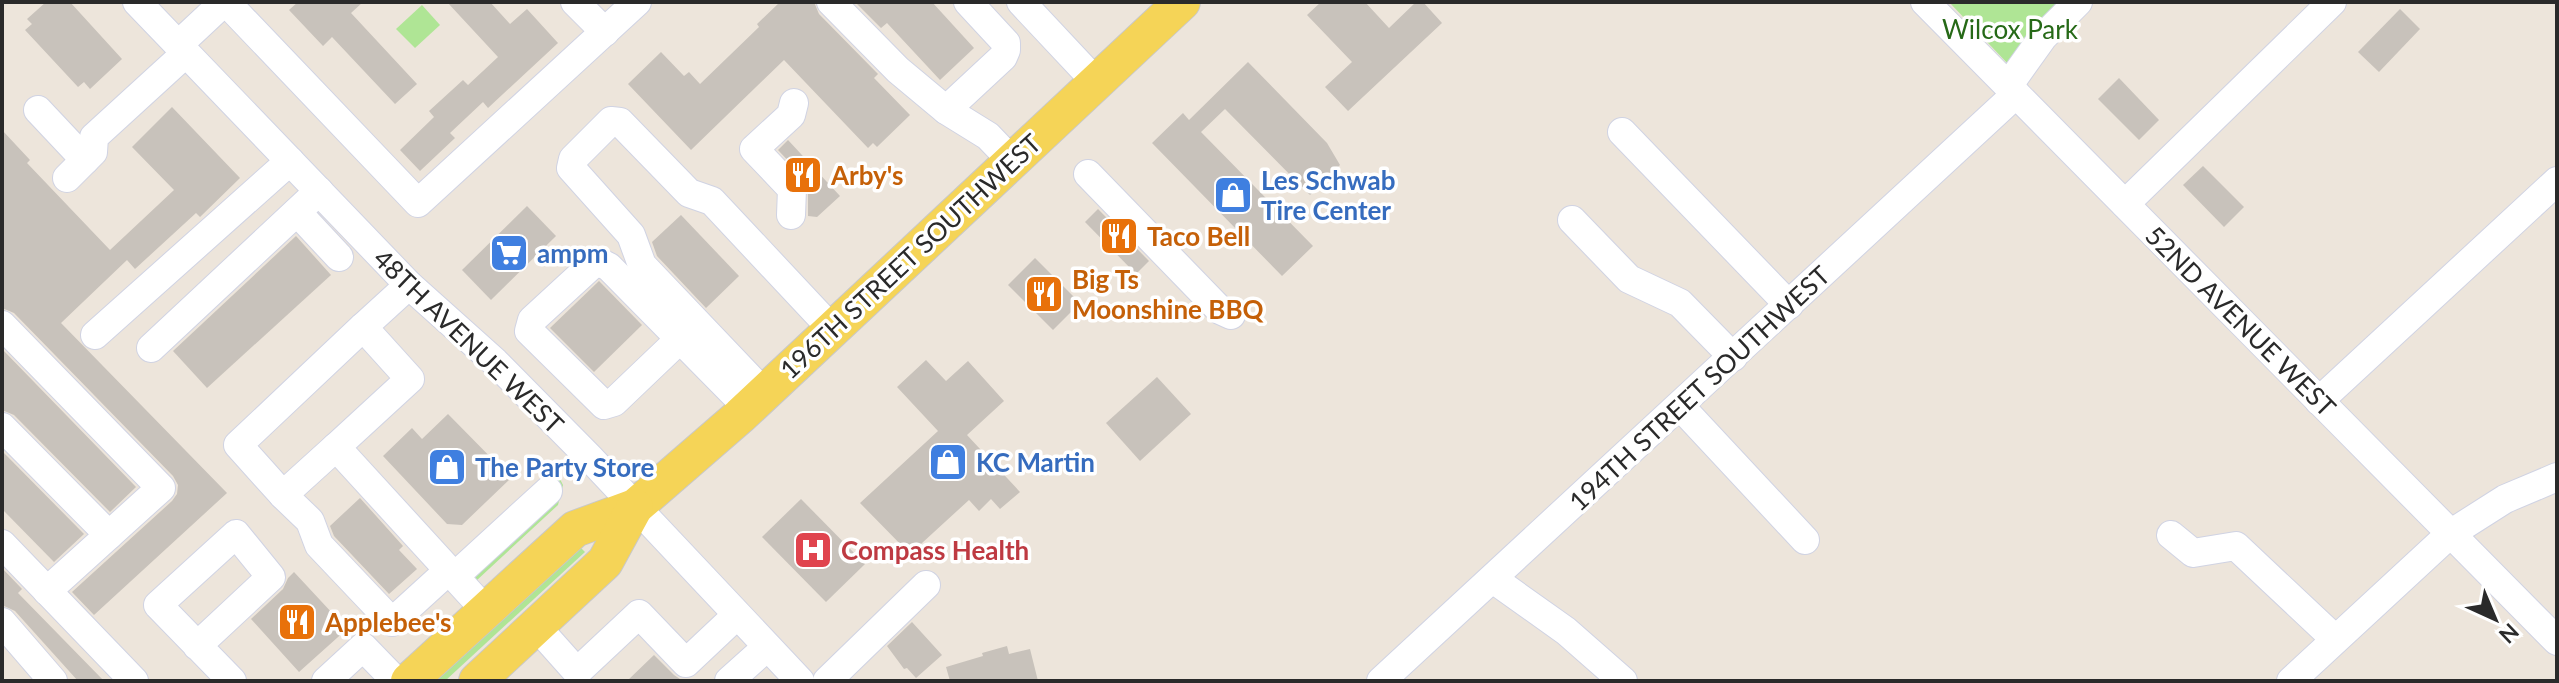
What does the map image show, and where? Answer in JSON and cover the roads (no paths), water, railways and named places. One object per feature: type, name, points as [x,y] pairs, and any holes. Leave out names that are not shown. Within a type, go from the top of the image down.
[{"type":"main road","name":"196TH STREET SOUTHWEST","points":[[477,681],[605,562],[635,507],[756,401],[1182,2]]},
{"type":"main road","name":"196TH STREET SOUTHWEST","points":[[409,681],[575,529],[635,507]]},
{"type":"street","name":"48TH AVENUE WEST","points":[[137,2],[409,285],[495,362],[800,681]]},
{"type":"street","points":[[38,110],[76,169],[93,152],[94,137],[225,2],[418,203],[637,2]]},
{"type":"street","points":[[575,2],[605,32]]},
{"type":"street","points":[[831,2],[898,70],[946,110],[988,136],[1012,161]]},
{"type":"street","points":[[946,110],[1003,57],[1006,50],[1006,43],[968,2]]},
{"type":"street","points":[[1021,2],[1096,82]]},
{"type":"street","name":"52ND AVENUE WEST","points":[[1925,2],[2557,641]]},
{"type":"street","points":[[2012,90],[2043,37],[2078,2]]},
{"type":"street","points":[[2125,204],[2332,2]]},
{"type":"street","name":"194TH STREET SOUTHWEST","points":[[1381,681],[1789,305],[2012,90]]},
{"type":"street","points":[[791,215],[792,189],[754,149],[791,115],[794,103]]},
{"type":"street","points":[[756,401],[642,265],[631,235],[571,168],[573,159],[611,121],[620,122],[689,193],[712,201],[832,329]]},
{"type":"street","points":[[1622,132],[1789,305]]},
{"type":"street","points":[[95,335],[290,161]]},
{"type":"street","points":[[1088,174],[1220,310],[1231,315]]},
{"type":"street","points":[[2319,401],[2557,181]]},
{"type":"street","points":[[151,348],[319,191]]},
{"type":"street","points":[[297,212],[339,257]]},
{"type":"street","points":[[1572,220],[1629,279],[1680,303],[1733,357]]},
{"type":"street","points":[[495,362],[529,331],[532,320],[593,264],[599,262],[609,267],[680,339],[756,401]]},
{"type":"street","points":[[409,285],[238,445],[310,521],[319,545],[392,622],[548,491]]},
{"type":"street","points":[[2,325],[161,488],[47,591]]},
{"type":"street","points":[[283,495],[410,379],[363,327]]},
{"type":"street","points":[[529,331],[604,405],[614,402],[680,339]]},
{"type":"street","points":[[1680,406],[1805,540]]},
{"type":"street","points":[[2,427],[109,535]]},
{"type":"street","points":[[336,447],[486,611]]},
{"type":"street","points":[[2291,681],[2450,534],[2505,499],[2557,477]]},
{"type":"street","points":[[2171,535],[2193,553],[2236,546],[2335,639]]},
{"type":"street","points":[[2,544],[134,681]]},
{"type":"street","points":[[1493,579],[1566,631],[1623,681]]},
{"type":"street","points":[[827,681],[926,585]]},
{"type":"street","points":[[536,626],[577,672],[639,614],[686,663],[737,615]]},
{"type":"street","points":[[2,622],[53,681]]},
{"type":"street","points":[[197,646],[232,681]]},
{"type":"street","points":[[326,681],[363,647],[396,681]]},
{"type":"street","points":[[729,681],[767,647]]},
{"type":"place","name":"Arby's","points":[[803,175]]},
{"type":"place","name":"Les Schwab Tire Center","points":[[1233,195]]},
{"type":"place","name":"Taco Bell","points":[[1119,236]]},
{"type":"place","name":"ampm","points":[[509,253]]},
{"type":"place","name":"Big Ts Moonshine BBQ","points":[[1044,294]]},
{"type":"place","name":"KC Martin","points":[[948,462]]},
{"type":"place","name":"The Party Store","points":[[447,467]]},
{"type":"place","name":"Compass Health","points":[[813,550]]},
{"type":"place","name":"Applebee's","points":[[297,622]]},
{"type":"park label","name":"Wilcox Park","points":[[2010,29]]}]
